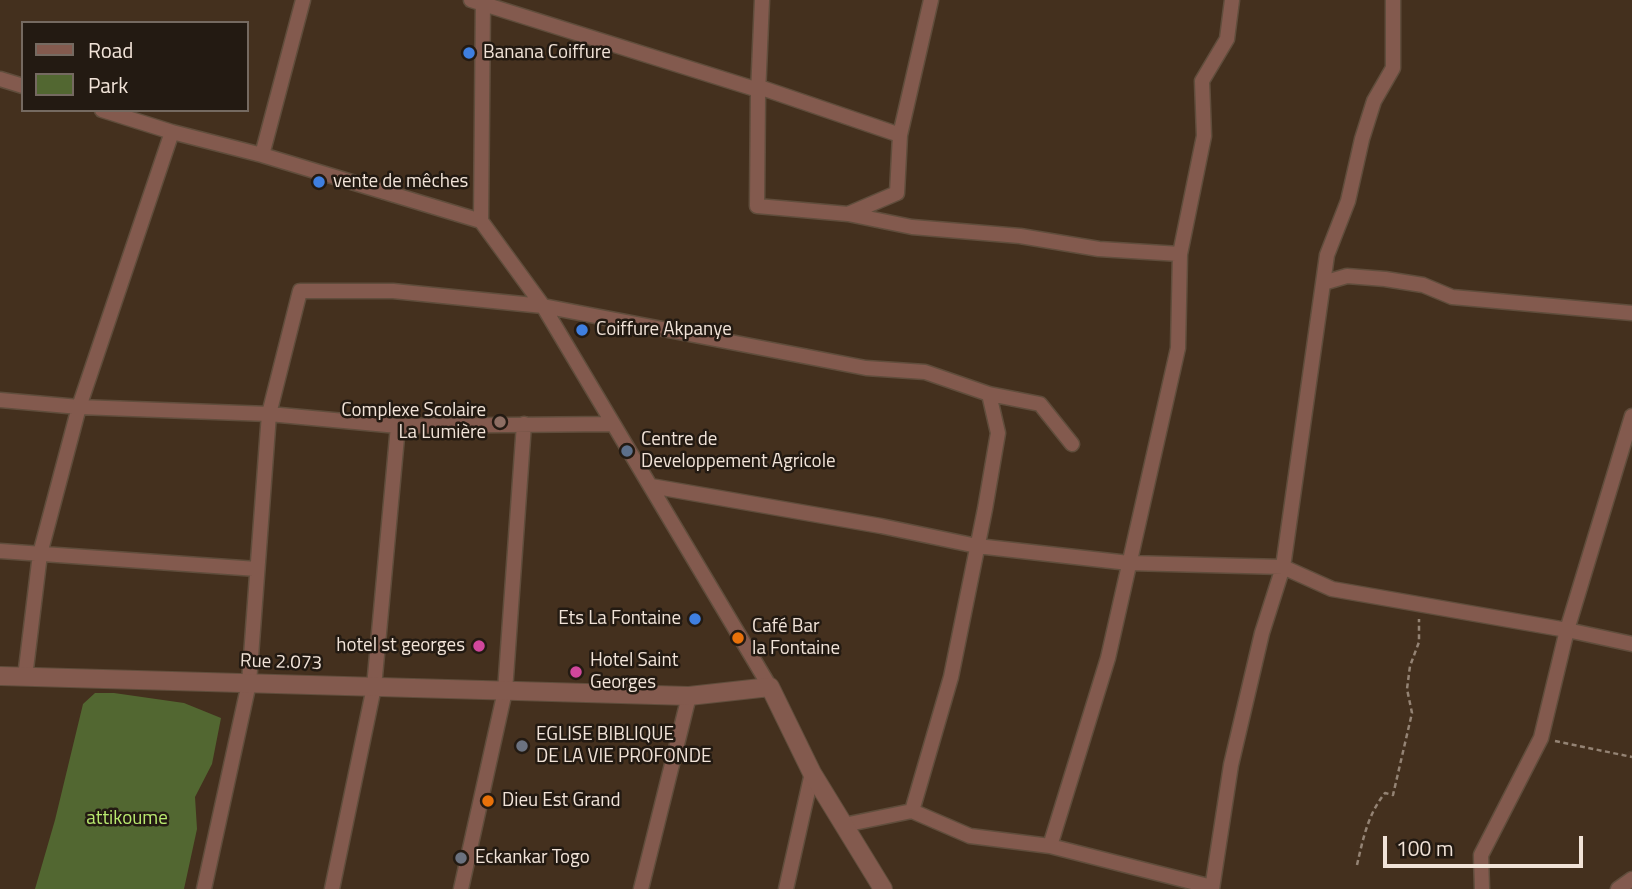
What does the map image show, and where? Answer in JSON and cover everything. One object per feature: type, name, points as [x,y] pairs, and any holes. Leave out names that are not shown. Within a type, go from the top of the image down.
[{"type":"street","points":[[262,155],[303,0]]},
{"type":"street","points":[[761,0],[757,206],[848,214],[912,227],[1020,236],[1099,249],[1180,254]]},
{"type":"street","points":[[848,214],[897,193],[900,135],[931,0]]},
{"type":"street","points":[[1049,846],[1108,658],[1178,348],[1180,254],[1204,136],[1202,81],[1227,40],[1232,0]]},
{"type":"street","points":[[844,825],[912,811],[970,836],[1049,846],[1212,888],[1231,765],[1262,633],[1283,567],[1326,255],[1348,201],[1362,139],[1374,102],[1393,68],[1394,0]]},
{"type":"street","points":[[883,889],[812,773],[770,687],[543,306],[481,221],[479,1],[752,88],[759,87],[900,135]]},
{"type":"street","points":[[0,79],[21,85]]},
{"type":"street","points":[[108,112],[481,221]]},
{"type":"street","points":[[25,677],[40,554],[79,407],[172,132]]},
{"type":"street","points":[[1322,284],[1347,275],[1423,285],[1452,297],[1632,313]]},
{"type":"street","points":[[204,889],[249,683],[269,414],[300,291],[393,291],[543,306],[866,368],[925,372],[989,394],[1041,404],[1073,444]]},
{"type":"street","points":[[912,811],[951,677],[998,433],[989,394]]},
{"type":"street","points":[[0,400],[79,407],[269,414],[398,426],[612,424]]},
{"type":"street","points":[[1482,889],[1481,855],[1541,738],[1567,630],[1632,416]]},
{"type":"street","points":[[461,889],[505,691],[524,424]]},
{"type":"street","points":[[332,889],[374,687],[398,426]]},
{"type":"street","points":[[650,486],[977,546],[1129,563],[1283,567],[1332,589],[1632,644]]},
{"type":"street","points":[[0,551],[257,569]]},
{"type":"street","name":"Rue 2.073","points":[[0,676],[689,696],[770,687]]},
{"type":"street","points":[[641,889],[689,696]]},
{"type":"street","points":[[786,889],[812,773]]},
{"type":"street","points":[[1618,889],[1632,879]]},
{"type":"path","points":[[1357,864],[1366,827],[1380,800],[1385,793],[1393,795],[1412,713],[1408,689],[1410,666],[1419,642],[1419,611],[1413,604]]},
{"type":"path","points":[[1541,738],[1632,757]]},
{"type":"green space","name":"attikoume","points":[[95,693],[114,693],[184,703],[221,718],[212,764],[195,797],[197,829],[184,889],[35,889],[83,704]]},
{"type":"place","name":"Banana Coiffure","points":[[469,53]]},
{"type":"place","name":"vente de mêches","points":[[319,182]]},
{"type":"place","name":"Coiffure Akpanye","points":[[582,330]]},
{"type":"place","name":"Complexe Scolaire La Lumière","points":[[500,422]]},
{"type":"place","name":"Centre de Developpement Agricole","points":[[627,451]]},
{"type":"place","name":"Ets La Fontaine","points":[[695,619]]},
{"type":"place","name":"Café Bar la Fontaine","points":[[738,638]]},
{"type":"place","name":"hotel st georges","points":[[479,646]]},
{"type":"place","name":"Hotel Saint Georges","points":[[576,672]]},
{"type":"place","name":"EGLISE BIBLIQUE DE LA VIE PROFONDE","points":[[522,746]]},
{"type":"place","name":"Dieu Est Grand","points":[[488,801]]},
{"type":"place","name":"Eckankar Togo","points":[[461,858]]}]
